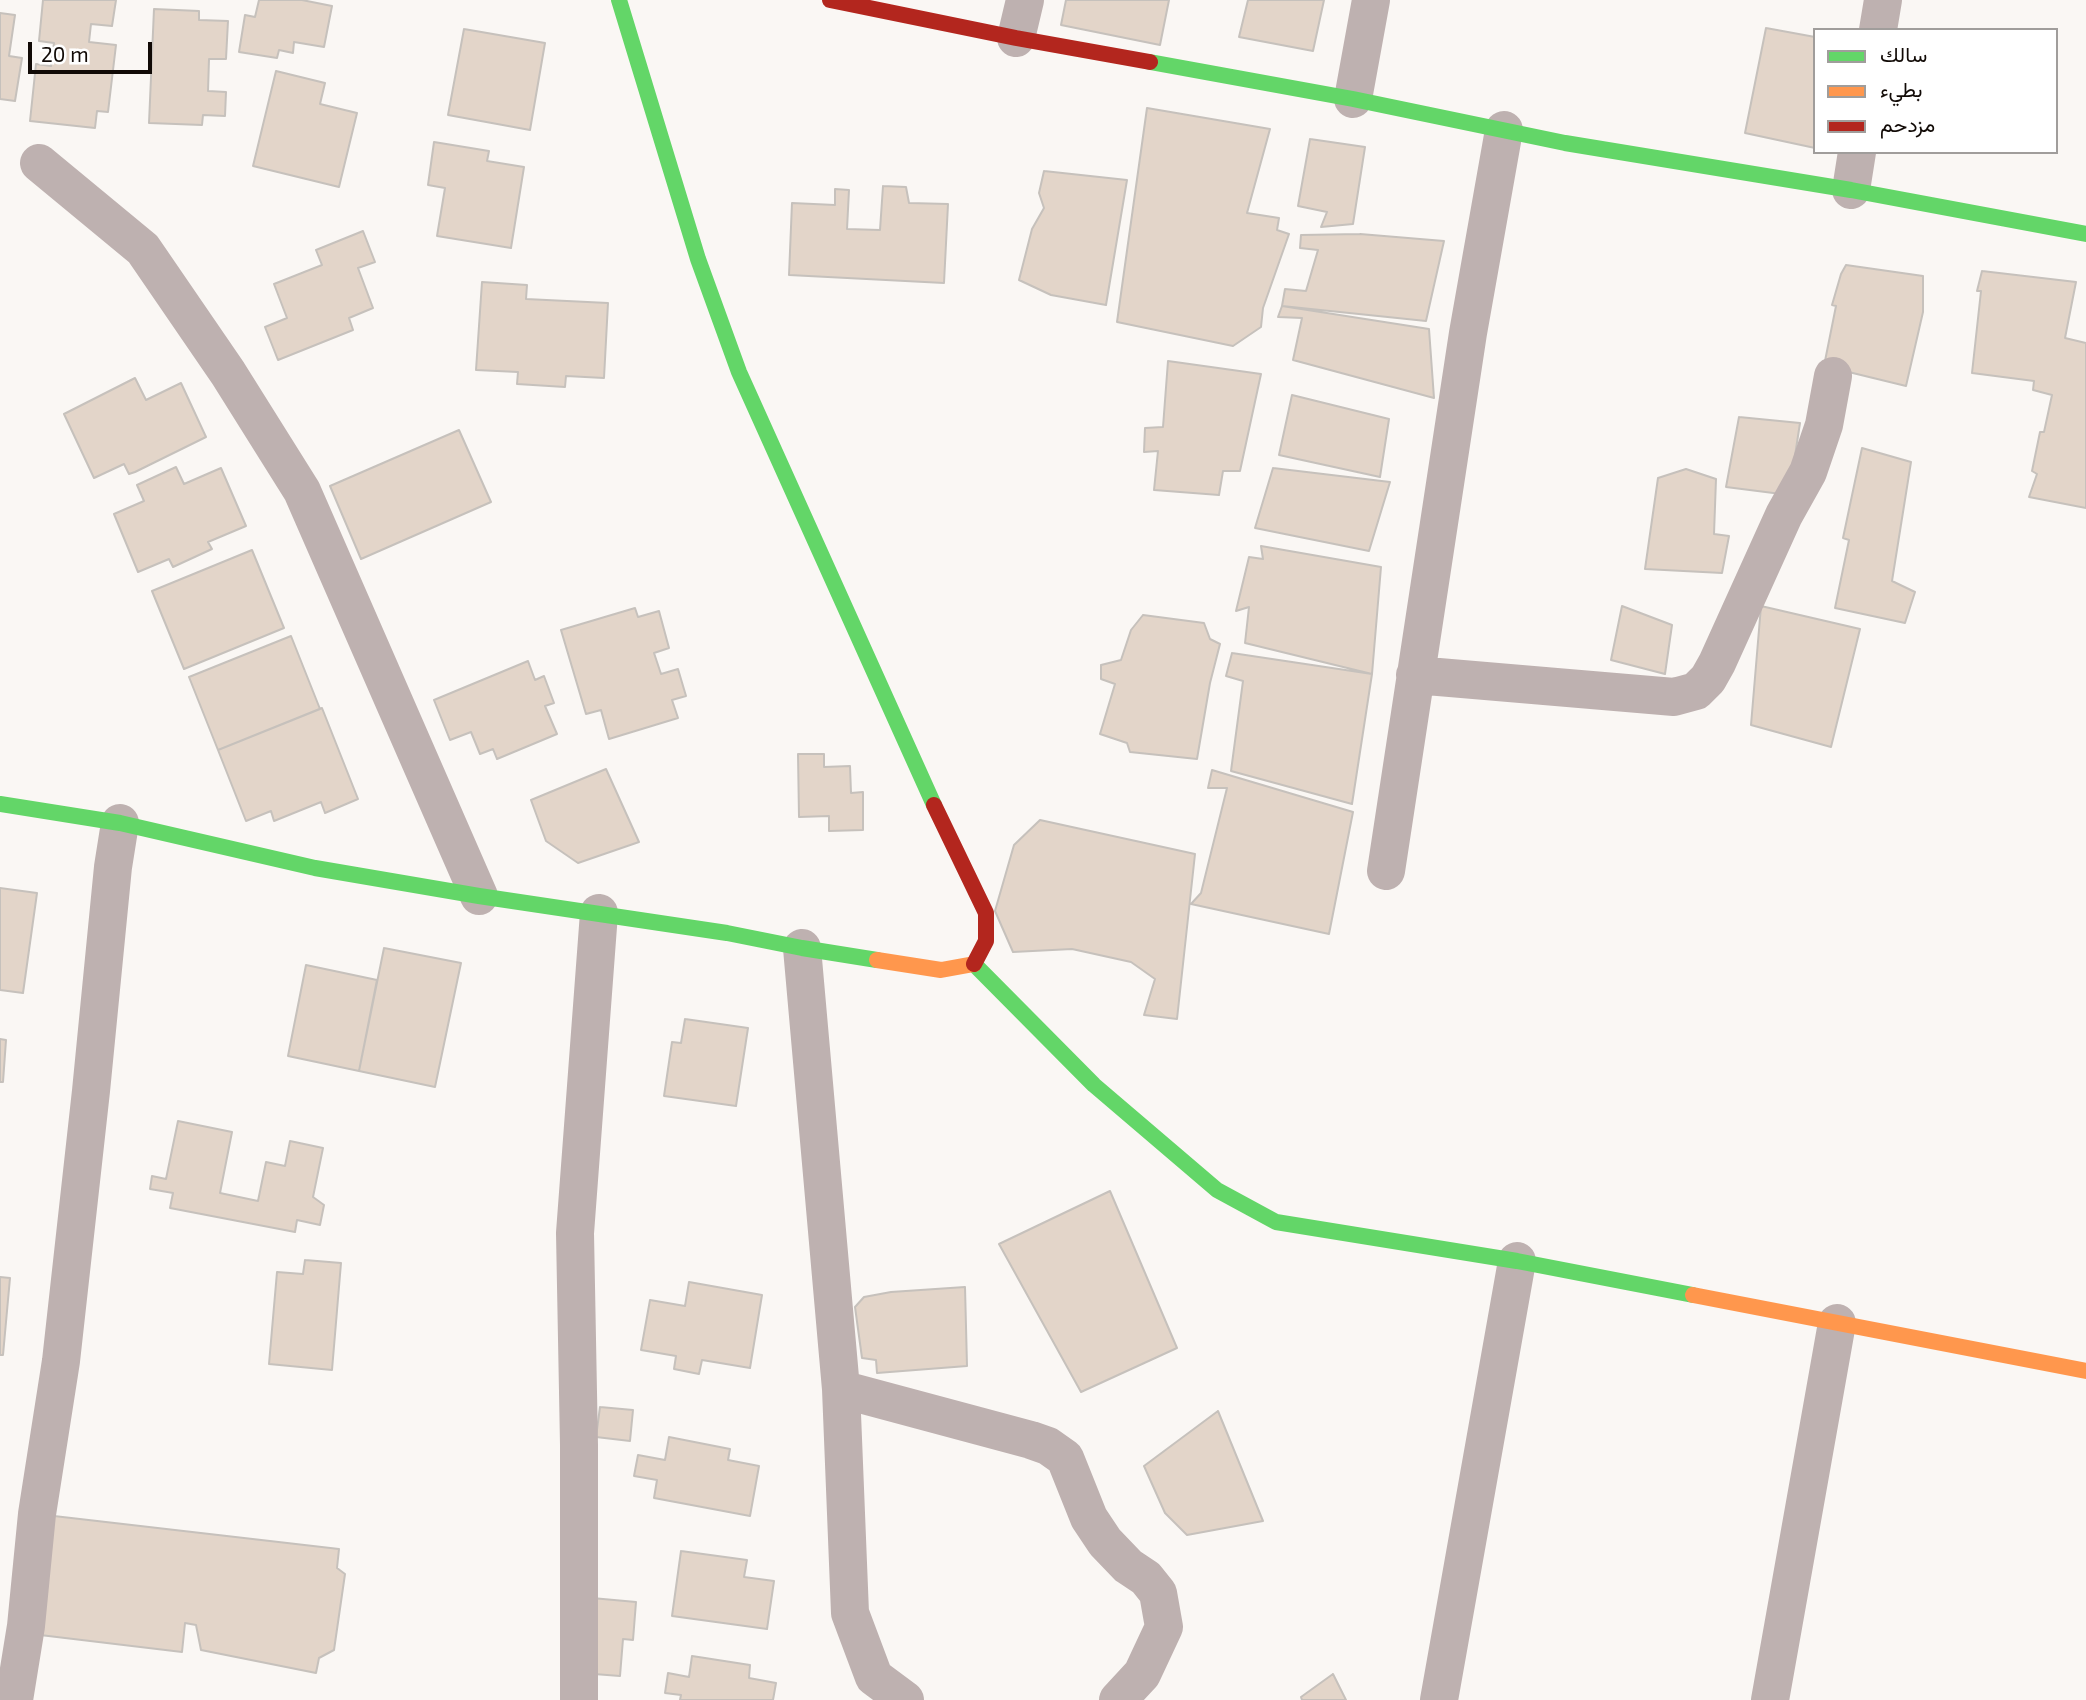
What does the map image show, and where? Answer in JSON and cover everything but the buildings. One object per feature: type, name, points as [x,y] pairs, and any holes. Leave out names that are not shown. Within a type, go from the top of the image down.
[{"type":"street","points":[[830,0],[1016,38],[1353,99],[1565,143],[1850,190],[2086,234]]},
{"type":"street","points":[[1016,38],[1025,0]]},
{"type":"street","points":[[1353,99],[1371,0]]},
{"type":"street","points":[[1878,28],[1883,0]]},
{"type":"street","points":[[615,1],[698,259],[739,372],[916,769],[986,913],[986,941],[974,964]]},
{"type":"street","points":[[1385,871],[1468,333],[1504,130]]},
{"type":"street","points":[[1850,190],[1857,154]]},
{"type":"street","points":[[39,163],[143,249],[228,373],[302,491],[479,896]]},
{"type":"street","points":[[1415,675],[1674,697],[1696,691],[1708,679],[1717,663],[1784,515],[1808,472],[1824,425],[1833,376]]},
{"type":"street","points":[[0,804],[120,824],[315,868],[479,896],[727,933],[941,970],[974,964]]},
{"type":"street","points":[[14,1700],[26,1626],[37,1514],[61,1361],[113,867],[120,824]]},
{"type":"street","points":[[579,1700],[579,1446],[575,1233],[599,913]]},
{"type":"street","points":[[802,948],[841,1389],[850,1613],[874,1677],[905,1700]]},
{"type":"street","points":[[974,964],[1104,1094],[1217,1190],[1276,1222],[1517,1261],[2086,1371]]},
{"type":"street","points":[[1439,1700],[1517,1261]]},
{"type":"street","points":[[1770,1700],[1837,1323]]},
{"type":"street","points":[[841,1389],[1031,1440],[1048,1446],[1065,1458],[1089,1518],[1105,1542],[1128,1566],[1146,1578],[1158,1593],[1164,1627],[1142,1674],[1118,1700]]},
{"type":"traffic: fast","points":[[619,0],[698,259],[739,372],[934,805]]},
{"type":"traffic: fast","points":[[1150,62],[1353,99],[1565,143],[1851,190],[2086,234]]},
{"type":"traffic: fast","points":[[0,804],[120,823],[315,868],[479,896],[727,933],[877,960]]},
{"type":"traffic: fast","points":[[974,964],[1094,1085],[1217,1190],[1276,1222],[1517,1261],[1693,1295]]},
{"type":"traffic: slow","points":[[877,960],[941,970],[974,964]]},
{"type":"traffic: slow","points":[[1693,1295],[2086,1371]]},
{"type":"traffic: jam","points":[[830,0],[1150,62]]},
{"type":"traffic: jam","points":[[934,805],[986,913],[986,941],[974,964]]}]
